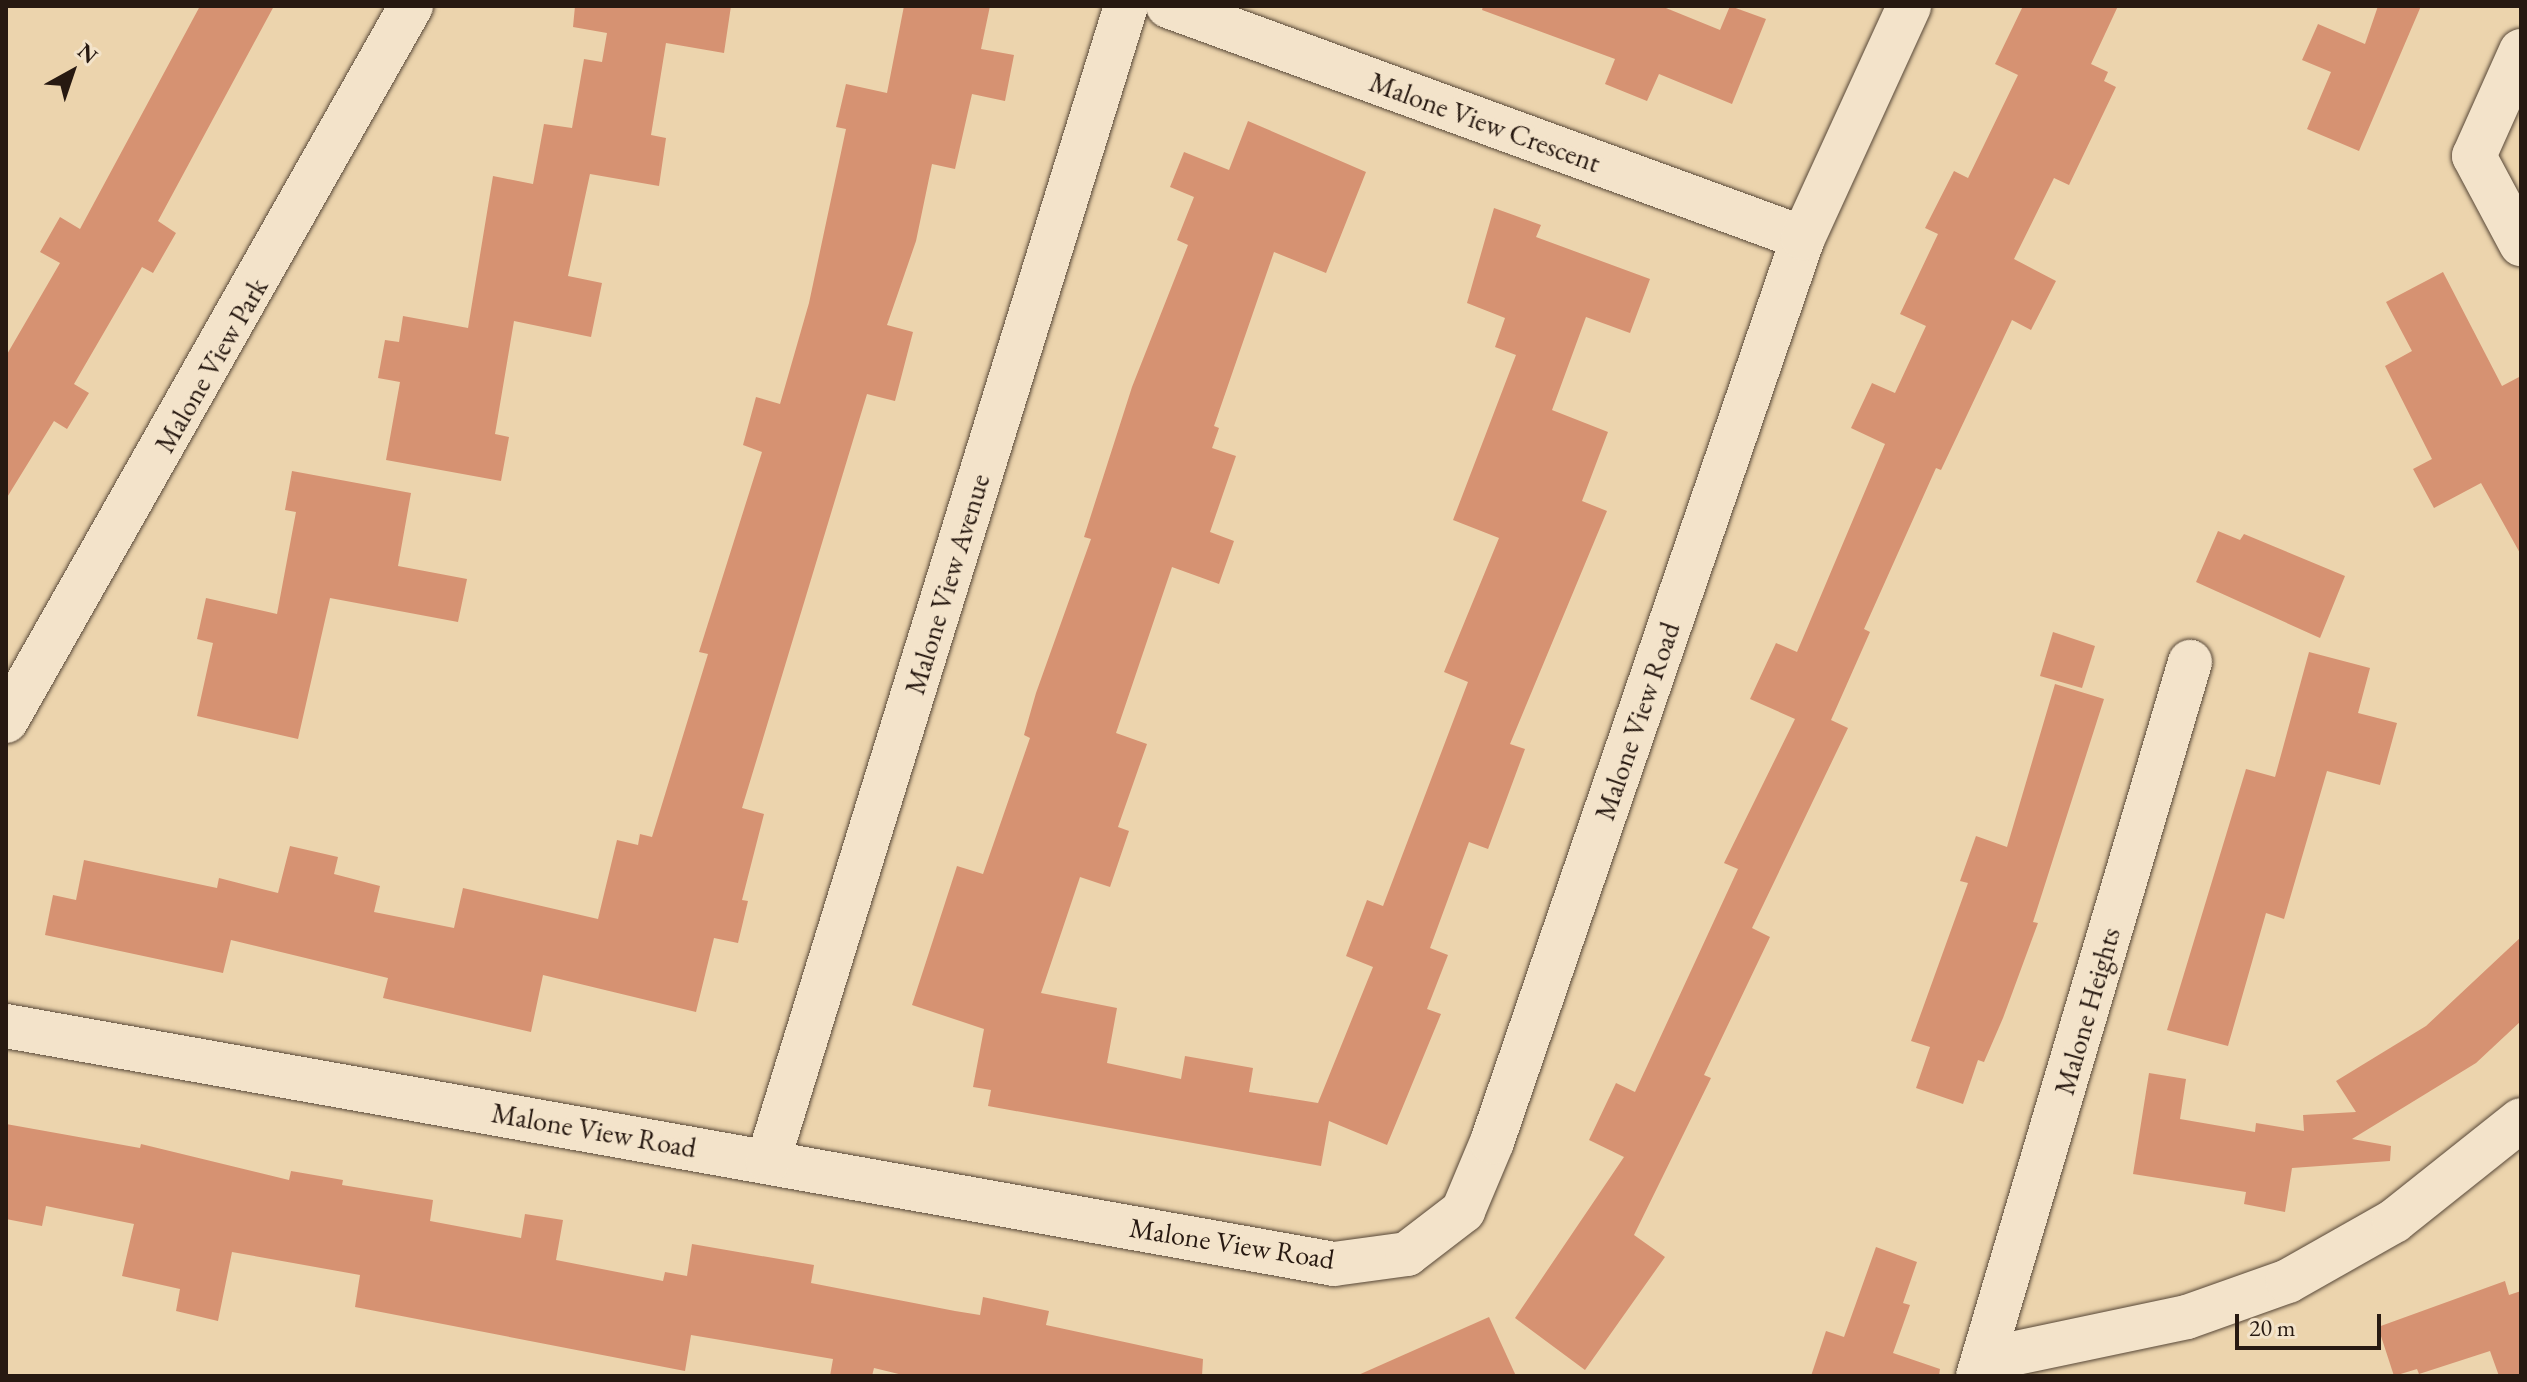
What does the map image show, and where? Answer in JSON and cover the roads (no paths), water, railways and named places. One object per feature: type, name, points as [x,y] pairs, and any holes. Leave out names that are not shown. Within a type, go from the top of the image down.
[{"type":"street","name":"Malone View Park","points":[[6,721],[411,6]]},
{"type":"street","name":"Malone View Avenue","points":[[768,1161],[1126,6]]},
{"type":"street","name":"Malone View Crescent","points":[[1168,6],[1803,238]]},
{"type":"street","name":"Malone View Road","points":[[6,1026],[1334,1264],[1407,1254],[1463,1211],[1492,1142],[1803,238],[1909,6]]},
{"type":"street","points":[[2521,51],[2474,156],[2521,244]]},
{"type":"street","name":"Malone Heights","points":[[1981,1368],[2190,662]]},
{"type":"street","name":"Malone Heights","points":[[1981,1368],[2187,1317],[2288,1281],[2394,1221],[2521,1120]]}]
